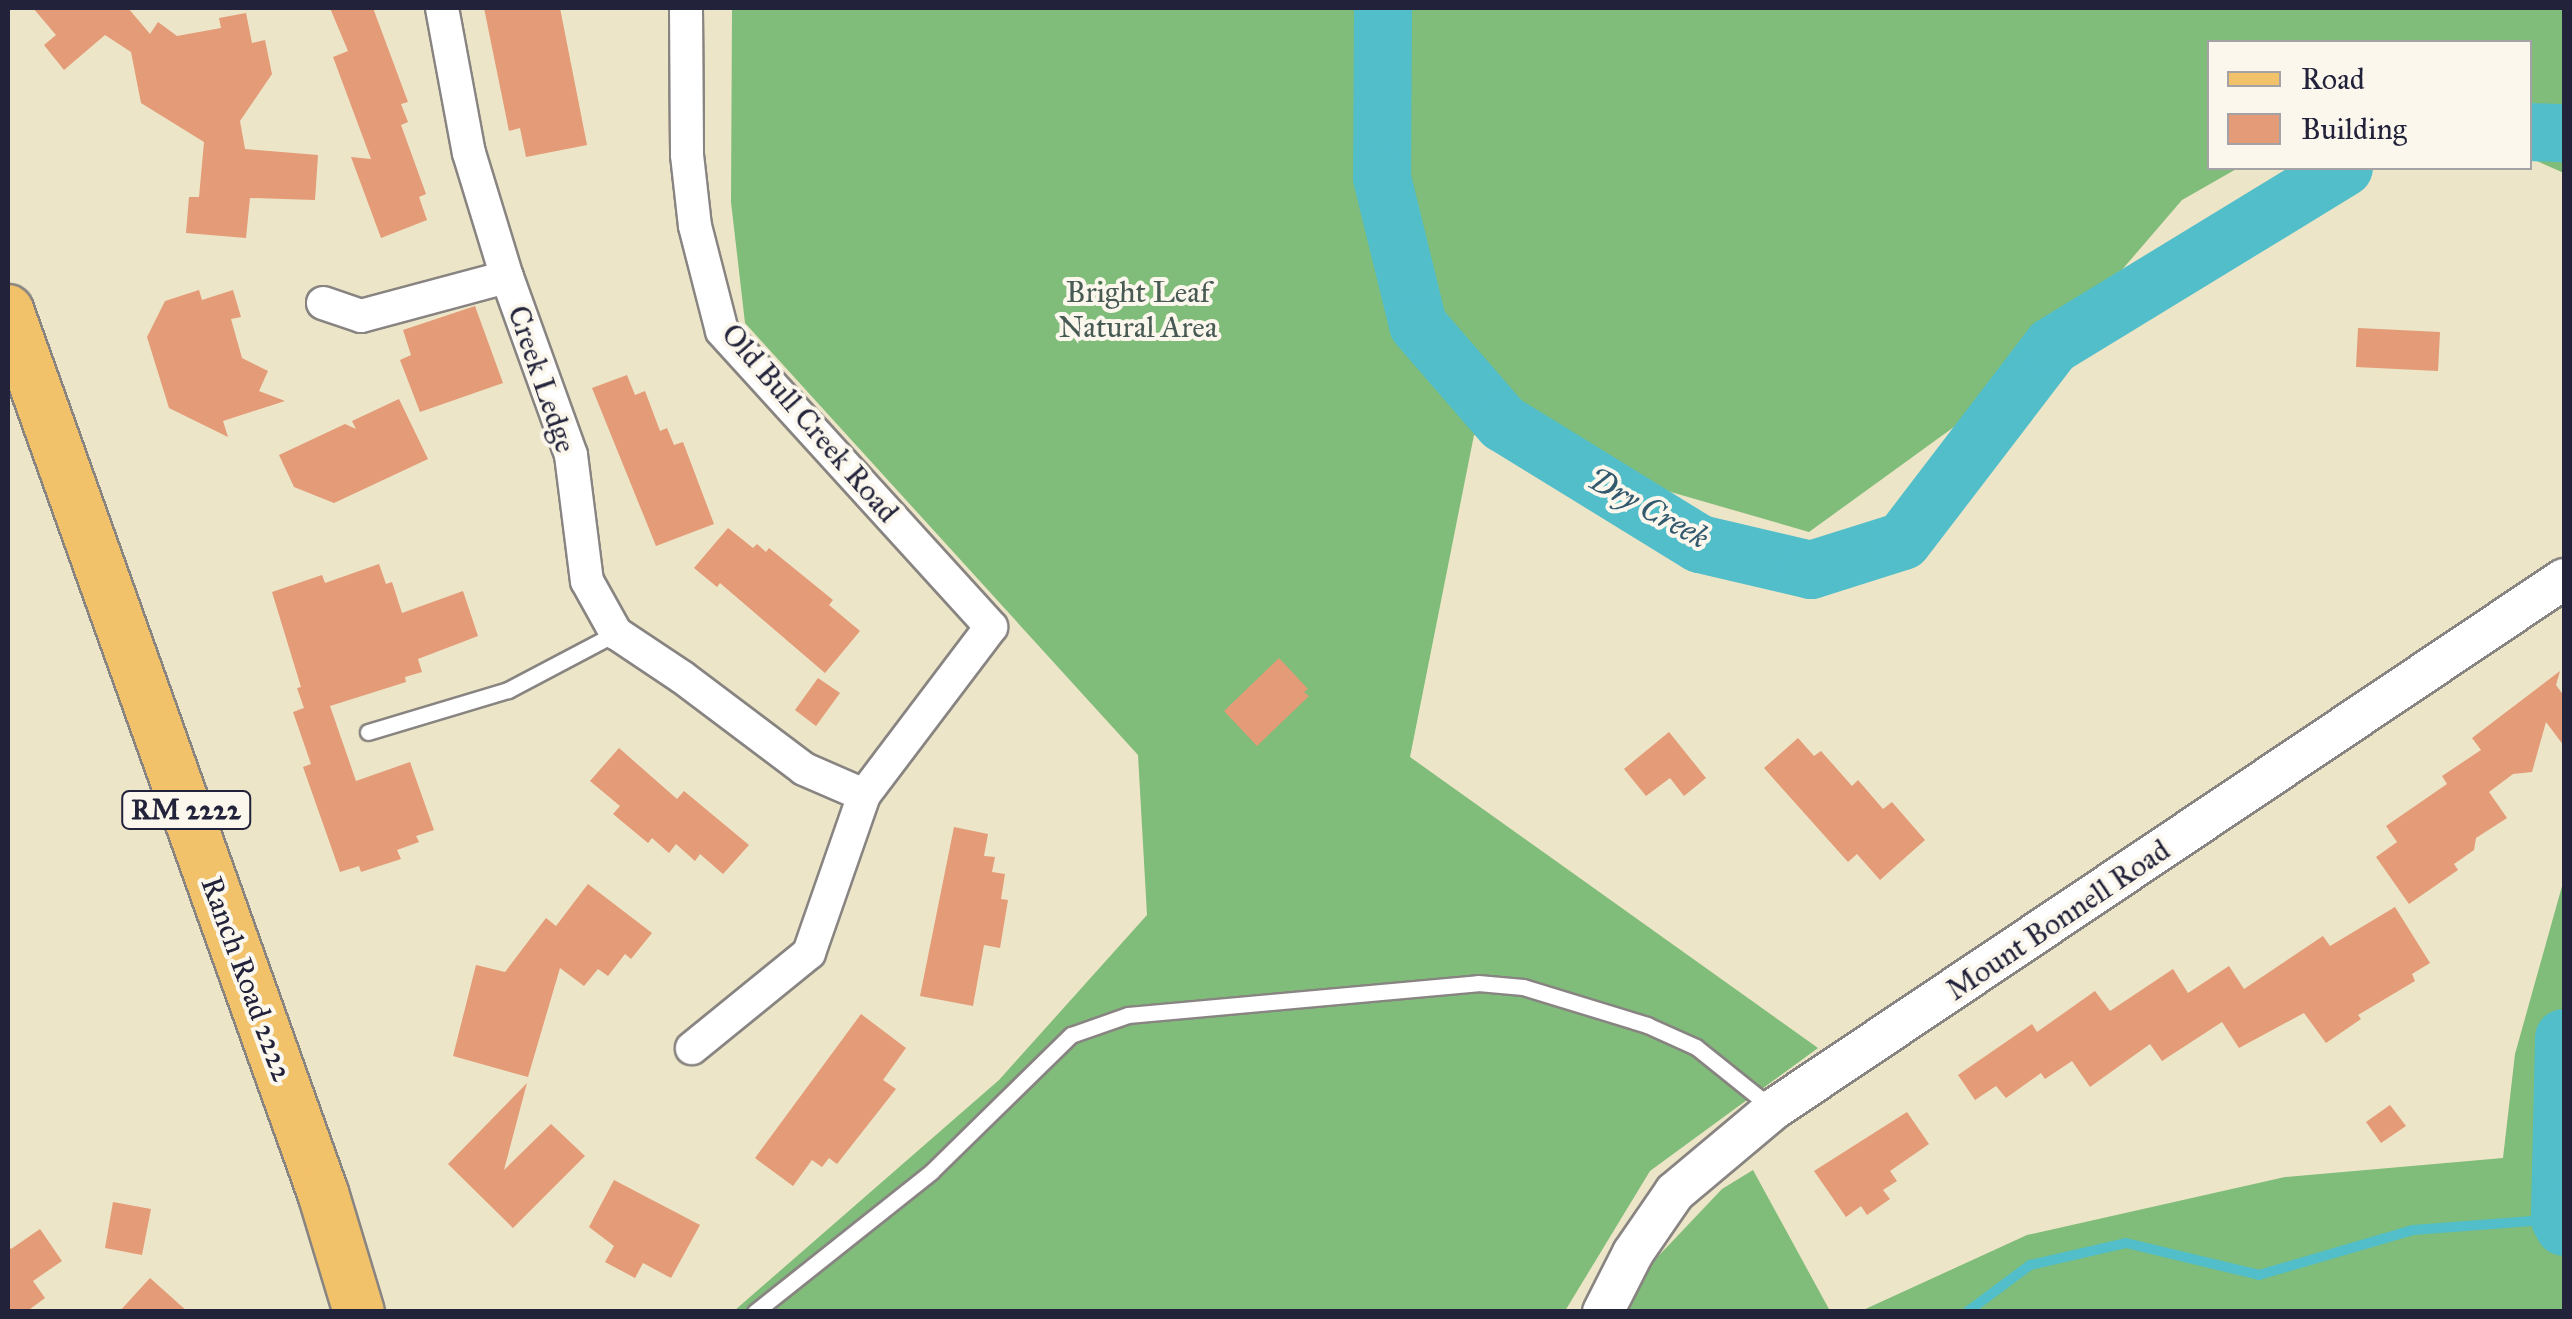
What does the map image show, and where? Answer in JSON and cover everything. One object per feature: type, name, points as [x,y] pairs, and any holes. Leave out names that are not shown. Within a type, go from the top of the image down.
[{"type":"main road","name":"Ranch Road 2222","points":[[8,310],[323,1193],[359,1312]]},
{"type":"street","name":"Creek Ledge","points":[[442,8],[468,153],[506,277],[571,454],[587,581],[616,633],[682,677],[804,769],[864,795]]},
{"type":"street","name":"Old Bull Creek Road","points":[[686,8],[688,155],[695,226],[722,330],[991,627],[864,795]]},
{"type":"street","points":[[323,303],[361,316],[506,277]]},
{"type":"street","name":"Mount Bonnell Road","points":[[1603,1312],[1633,1253],[1675,1192],[1774,1109],[2564,578]]},
{"type":"street","points":[[692,1048],[808,953],[864,795]]},
{"type":"lane","points":[[368,732],[508,690],[616,633]]},
{"type":"lane","points":[[755,1312],[931,1172],[1071,1034],[1128,1014],[1396,994],[1478,983],[1523,987],[1647,1025],[1696,1048],[1774,1109]]},
{"type":"green space","name":"Bright Leaf Natural Area","points":[[732,8],[2564,8],[2564,173],[2532,159],[2532,40],[2207,40],[2207,170],[2234,170],[2182,200],[2041,364],[1809,532],[1474,435],[1410,757],[1818,1048],[1650,1171],[1565,1311],[734,1311],[999,1080],[1147,915],[1138,755],[745,323],[731,202]]},
{"type":"green space","points":[[2564,879],[2564,1311],[1861,1311],[2027,1235],[2285,1177],[2503,1158],[2515,1054]]},
{"type":"green space","points":[[1753,1170],[1830,1311],[1626,1312],[1647,1268],[1722,1189]]},
{"type":"building","points":[[33,8],[128,8],[150,34],[158,22],[177,36],[221,28],[219,18],[246,13],[252,43],[265,40],[272,74],[240,121],[245,149],[318,155],[315,200],[250,198],[246,238],[186,233],[189,197],[199,197],[204,142],[141,103],[131,52],[105,35],[64,70],[44,45],[56,35]]},
{"type":"building","points":[[330,8],[373,8],[408,102],[401,104],[408,122],[401,125],[426,194],[419,197],[427,220],[381,238],[351,157],[371,159],[333,57],[348,51]]},
{"type":"building","points":[[484,8],[560,8],[587,145],[526,157],[520,128],[509,131]]},
{"type":"building","points":[[199,290],[202,300],[233,290],[241,317],[231,319],[242,358],[268,371],[259,391],[285,401],[223,421],[228,437],[169,408],[147,337],[165,301]]},
{"type":"building","points":[[475,306],[503,383],[420,412],[400,360],[411,355],[403,330]]},
{"type":"building","points":[[2358,328],[2440,332],[2438,371],[2356,367]]},
{"type":"building","points":[[627,375],[635,395],[645,391],[660,431],[667,428],[674,445],[683,442],[714,524],[656,546],[592,388]]},
{"type":"building","points":[[399,399],[428,459],[334,503],[294,487],[279,455],[345,424],[356,429],[352,421]]},
{"type":"building","points":[[728,528],[753,548],[757,544],[766,552],[769,548],[833,600],[829,605],[860,631],[825,673],[720,583],[717,587],[694,568]]},
{"type":"building","points":[[379,564],[386,584],[392,582],[402,613],[463,591],[478,636],[418,659],[422,672],[405,677],[406,682],[330,706],[356,781],[410,762],[434,830],[416,836],[419,842],[397,850],[401,859],[361,872],[359,866],[340,872],[303,767],[311,764],[293,712],[304,708],[297,688],[301,687],[272,592],[322,575],[325,583]]},
{"type":"building","points":[[1279,658],[1308,689],[1304,692],[1309,696],[1257,746],[1224,711]]},
{"type":"building","points":[[2560,671],[2556,685],[2564,696],[2564,746],[2546,722],[2532,772],[2513,774],[2489,792],[2507,818],[2476,838],[2474,850],[2454,864],[2458,870],[2409,904],[2376,857],[2397,842],[2386,826],[2447,784],[2442,776],[2481,750],[2472,738]]},
{"type":"building","points":[[818,678],[840,693],[816,726],[795,710]]},
{"type":"building","points":[[1669,732],[1706,778],[1684,796],[1670,778],[1646,796],[1624,769]]},
{"type":"building","points":[[1798,738],[1814,756],[1821,751],[1852,786],[1858,780],[1883,809],[1892,802],[1925,840],[1880,880],[1857,854],[1848,862],[1764,768]]},
{"type":"building","points":[[619,748],[677,799],[684,791],[749,845],[723,874],[700,854],[695,861],[676,844],[669,853],[652,838],[648,843],[613,814],[620,806],[590,781]]},
{"type":"building","points":[[954,827],[988,834],[984,856],[995,857],[992,872],[1005,874],[1001,899],[1008,900],[1000,948],[984,945],[973,1006],[920,996]]},
{"type":"building","points":[[588,884],[652,933],[631,959],[625,954],[608,976],[598,969],[584,986],[560,968],[528,1077],[453,1056],[476,965],[505,972],[546,918],[556,926]]},
{"type":"building","points":[[2395,907],[2430,963],[2412,974],[2415,981],[2358,1015],[2361,1019],[2326,1043],[2304,1013],[2239,1048],[2222,1022],[2162,1061],[2150,1044],[2090,1087],[2072,1061],[2045,1079],[2041,1073],[2006,1098],[1996,1086],[1975,1100],[1958,1075],[2032,1024],[2037,1032],[2095,991],[2110,1011],[2173,969],[2188,993],[2229,966],[2244,989],[2323,936],[2330,946]]},
{"type":"building","points":[[861,1014],[906,1048],[883,1080],[896,1089],[837,1164],[829,1158],[822,1167],[812,1160],[793,1186],[755,1158]]},
{"type":"building","points":[[527,1083],[504,1170],[551,1124],[585,1156],[513,1228],[448,1164]]},
{"type":"building","points":[[2390,1105],[2406,1126],[2381,1143],[2366,1122]]},
{"type":"building","points":[[1907,1112],[1929,1144],[1890,1171],[1897,1181],[1883,1190],[1890,1199],[1867,1215],[1861,1206],[1846,1217],[1814,1171]]},
{"type":"building","points":[[614,1180],[700,1225],[671,1278],[643,1263],[635,1278],[605,1262],[614,1246],[589,1227]]},
{"type":"building","points":[[113,1202],[151,1209],[142,1255],[105,1248]]},
{"type":"building","points":[[40,1229],[62,1261],[33,1281],[45,1298],[26,1312],[8,1312],[8,1245],[11,1249]]},
{"type":"building","points":[[150,1278],[188,1312],[119,1312]]},
{"type":"waterway","name":"Dry Creek","points":[[1383,8],[1382,178],[1418,325],[1503,423],[1700,544],[1811,570],[1903,541],[2052,346],[2341,170]]},
{"type":"waterway","name":"Dry Creek","points":[[2532,132],[2564,133]]},
{"type":"waterway","name":"Dry Creek","points":[[2564,1038],[2560,1219],[2564,1227]]},
{"type":"waterway","points":[[1967,1312],[2030,1265],[2126,1243],[2259,1275],[2413,1230],[2560,1219]]}]
